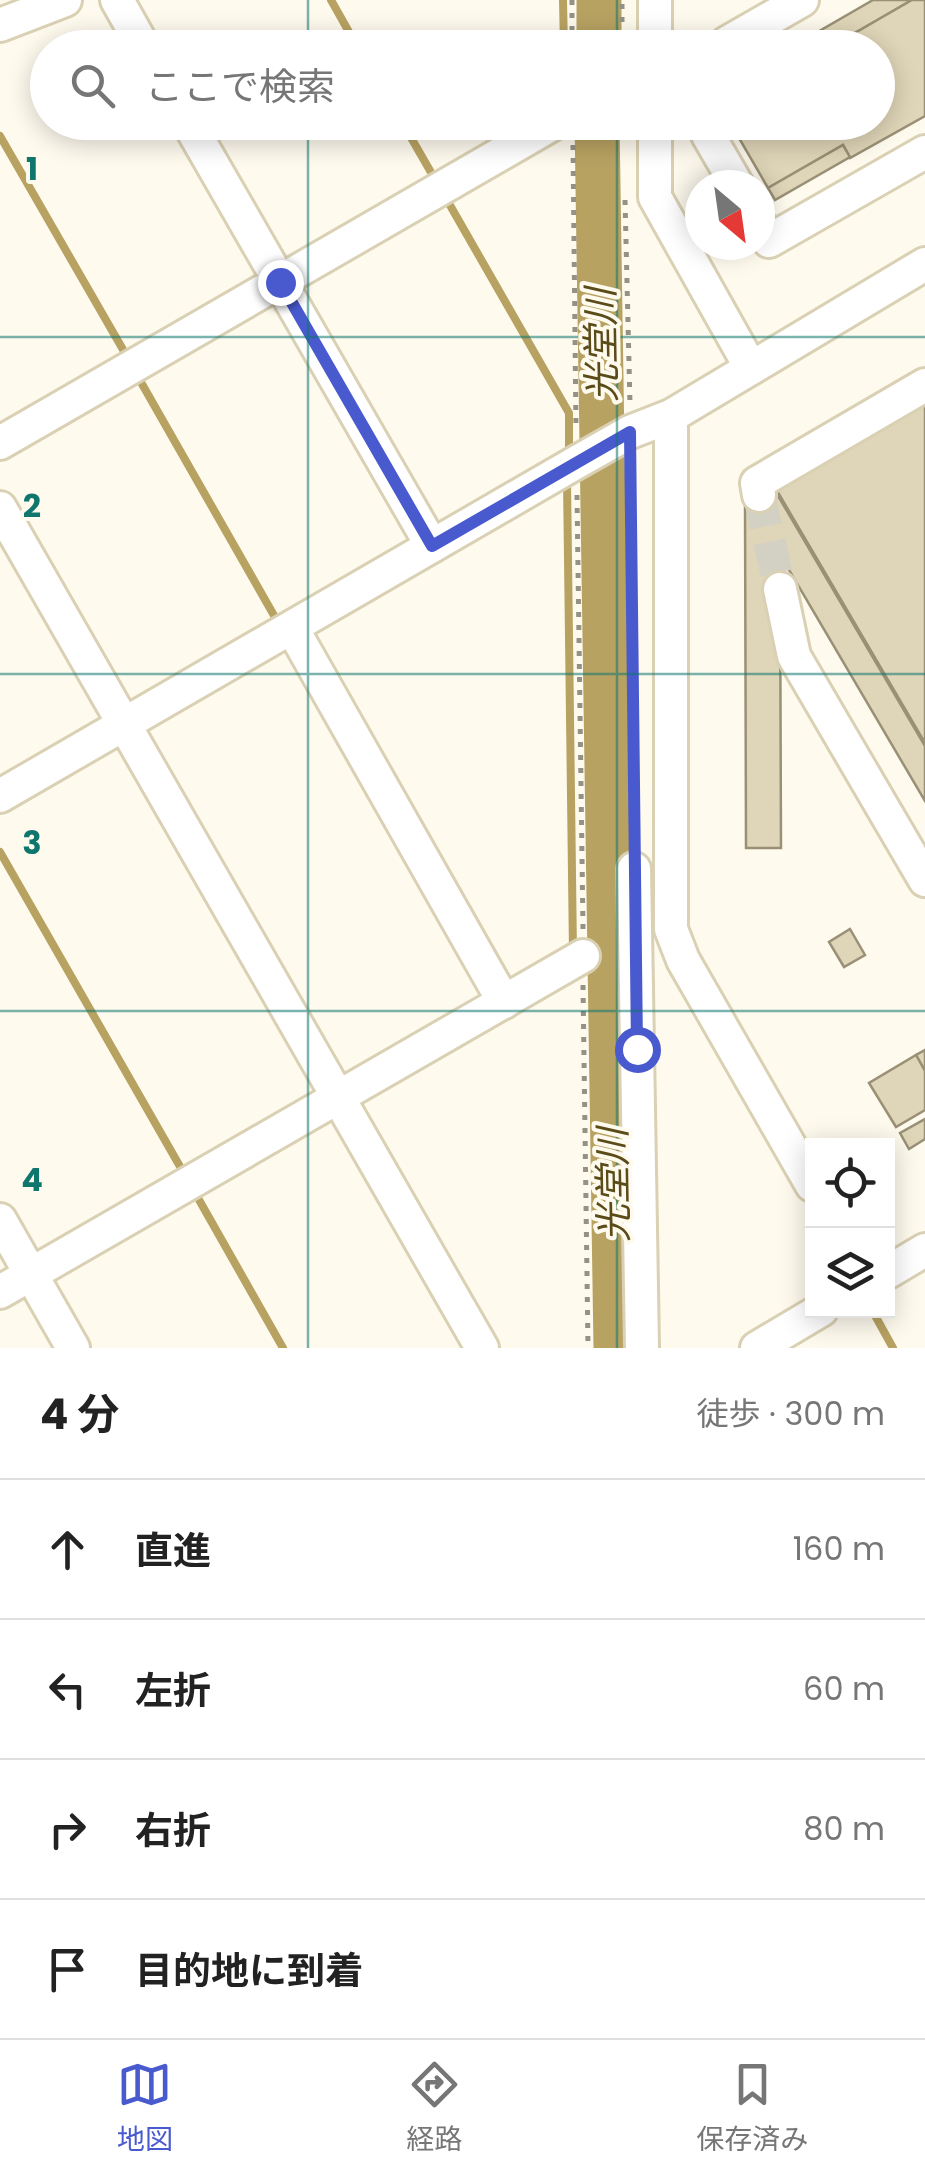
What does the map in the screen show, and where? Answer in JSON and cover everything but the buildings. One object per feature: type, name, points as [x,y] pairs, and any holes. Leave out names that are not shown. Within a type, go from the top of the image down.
[{"type":"street","points":[[0,25],[65,0]]},
{"type":"street","points":[[117,0],[134,30]]},
{"type":"street","points":[[655,0],[655,30]]},
{"type":"street","points":[[750,30],[802,0]]},
{"type":"street","points":[[198,140],[432,546]]},
{"type":"street","points":[[0,443],[280,282],[548,140]]},
{"type":"street","points":[[655,140],[655,197],[752,368]]},
{"type":"street","points":[[710,140],[728,170]]},
{"type":"street","points":[[775,238],[925,152]]},
{"type":"street","points":[[0,796],[577,462],[630,432],[671,416],[925,264]]},
{"type":"street","points":[[760,495],[757,482],[925,384]]},
{"type":"street","points":[[671,416],[671,929],[684,960],[805,1173]]},
{"type":"street","points":[[0,508],[482,1348]]},
{"type":"street","points":[[780,589],[794,656],[925,880]]},
{"type":"street","points":[[292,628],[504,1002]]},
{"type":"street","points":[[634,869],[642,1348]]},
{"type":"street","points":[[0,1292],[583,956]]},
{"type":"street","points":[[0,1220],[73,1348]]},
{"type":"street","points":[[895,1268],[925,1250]]},
{"type":"street","points":[[758,1348],[809,1318]]},
{"type":"path","points":[[572,0],[572,30]]},
{"type":"path","points":[[622,0],[622,30]]},
{"type":"path","points":[[565,140],[577,462],[588,1348]]},
{"type":"path","points":[[623,140],[624,161]]},
{"type":"path","points":[[625,200],[634,869]]},
{"type":"waterway","points":[[331,0],[348,30]]},
{"type":"waterway","points":[[563,0],[564,30]]},
{"type":"waterway","name":"光堂川","points":[[599,0],[599,30]]},
{"type":"waterway","points":[[0,136],[129,360]]},
{"type":"waterway","points":[[412,140],[436,181]]},
{"type":"waterway","name":"光堂川","points":[[597,140],[616,1348]]},
{"type":"waterway","points":[[447,200],[569,413],[569,454]]},
{"type":"waterway","points":[[138,377],[280,626]]},
{"type":"waterway","points":[[567,480],[573,953]]},
{"type":"waterway","points":[[0,852],[186,1177]]},
{"type":"waterway","points":[[194,1191],[283,1348]]},
{"type":"waterway","points":[[876,1318],[893,1348]]},
{"type":"tunnel","points":[[759,495],[780,589]]},
{"type":"route","points":[[280,282],[432,546],[630,432],[637,1049]]}]
